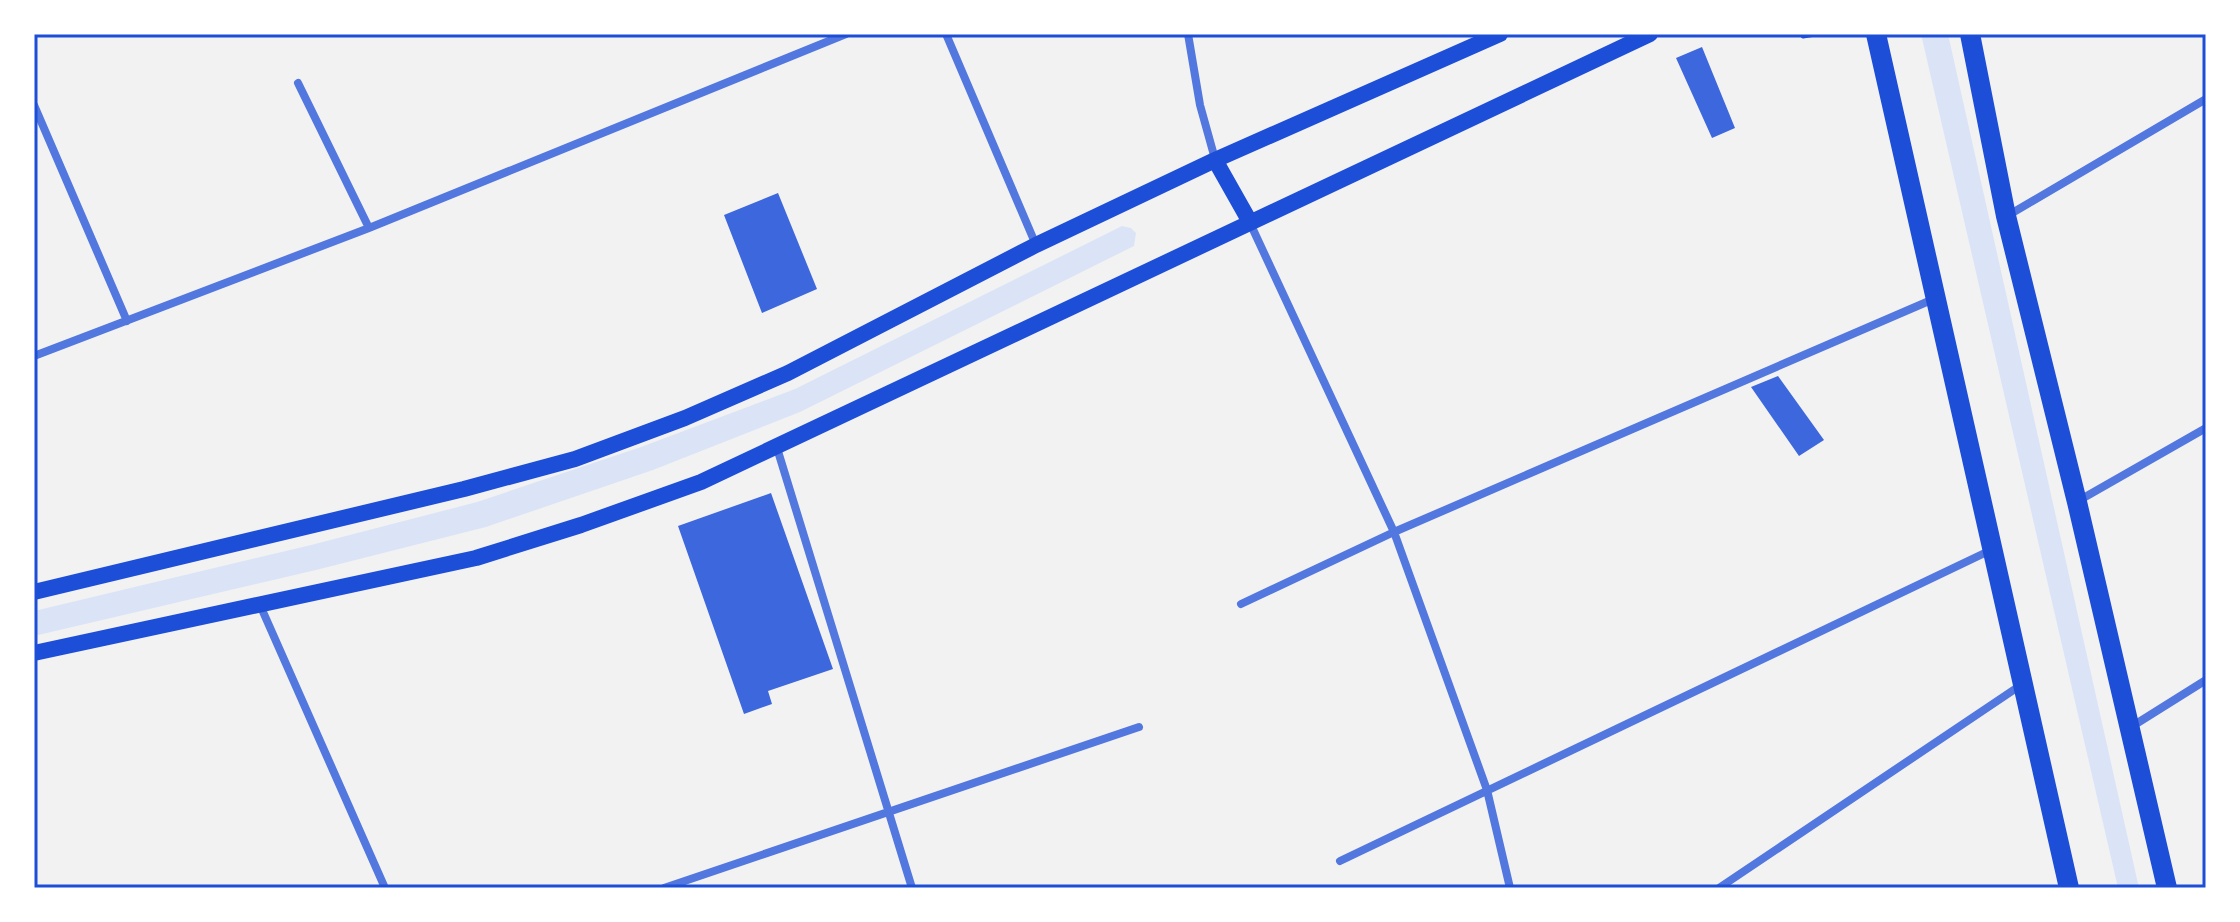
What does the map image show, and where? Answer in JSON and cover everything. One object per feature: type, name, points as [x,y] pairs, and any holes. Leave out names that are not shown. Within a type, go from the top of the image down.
[{"type":"main road","points":[[34,592],[404,504],[575,459],[685,418],[788,373],[1036,245],[1215,160],[1500,34]]},
{"type":"main road","points":[[34,653],[476,558],[701,482],[1650,34]]},
{"type":"main road","points":[[1876,34],[2069,888]]},
{"type":"main road","points":[[1970,34],[2006,216],[2077,502],[2167,888]]},
{"type":"main road","points":[[1215,160],[1250,222]]},
{"type":"street","points":[[34,356],[369,228],[846,34]]},
{"type":"street","points":[[946,34],[1036,245]]},
{"type":"street","points":[[1188,34],[1200,105],[1215,160]]},
{"type":"street","points":[[298,83],[369,228]]},
{"type":"street","points":[[2006,216],[2206,99]]},
{"type":"street","points":[[34,105],[127,321]]},
{"type":"street","points":[[1250,222],[1394,532],[1487,790],[1510,888]]},
{"type":"street","points":[[1241,604],[1394,532],[1937,298]]},
{"type":"street","points":[[2077,502],[2206,428]]},
{"type":"street","points":[[777,448],[912,888]]},
{"type":"street","points":[[1340,861],[1992,550]]},
{"type":"street","points":[[260,605],[385,888]]},
{"type":"street","points":[[2130,727],[2206,680]]},
{"type":"street","points":[[1719,888],[2022,684]]},
{"type":"street","points":[[664,888],[1139,727]]},
{"type":"path","points":[[1802,35],[1815,34]]},
{"type":"shaded area","points":[[1921,34],[1948,34],[2139,888],[2118,888]]},
{"type":"shaded area","points":[[1122,226],[1136,233],[1134,246],[800,412],[653,470],[486,527],[34,636],[34,611],[477,502],[641,447],[795,389]]},
{"type":"building","points":[[1702,47],[1735,128],[1712,138],[1676,58]]},
{"type":"building","points":[[778,193],[817,289],[762,313],[724,215]]},
{"type":"building","points":[[1778,376],[1824,440],[1799,456],[1751,387]]},
{"type":"building","points":[[771,493],[833,669],[768,691],[772,704],[744,714],[678,526]]}]
